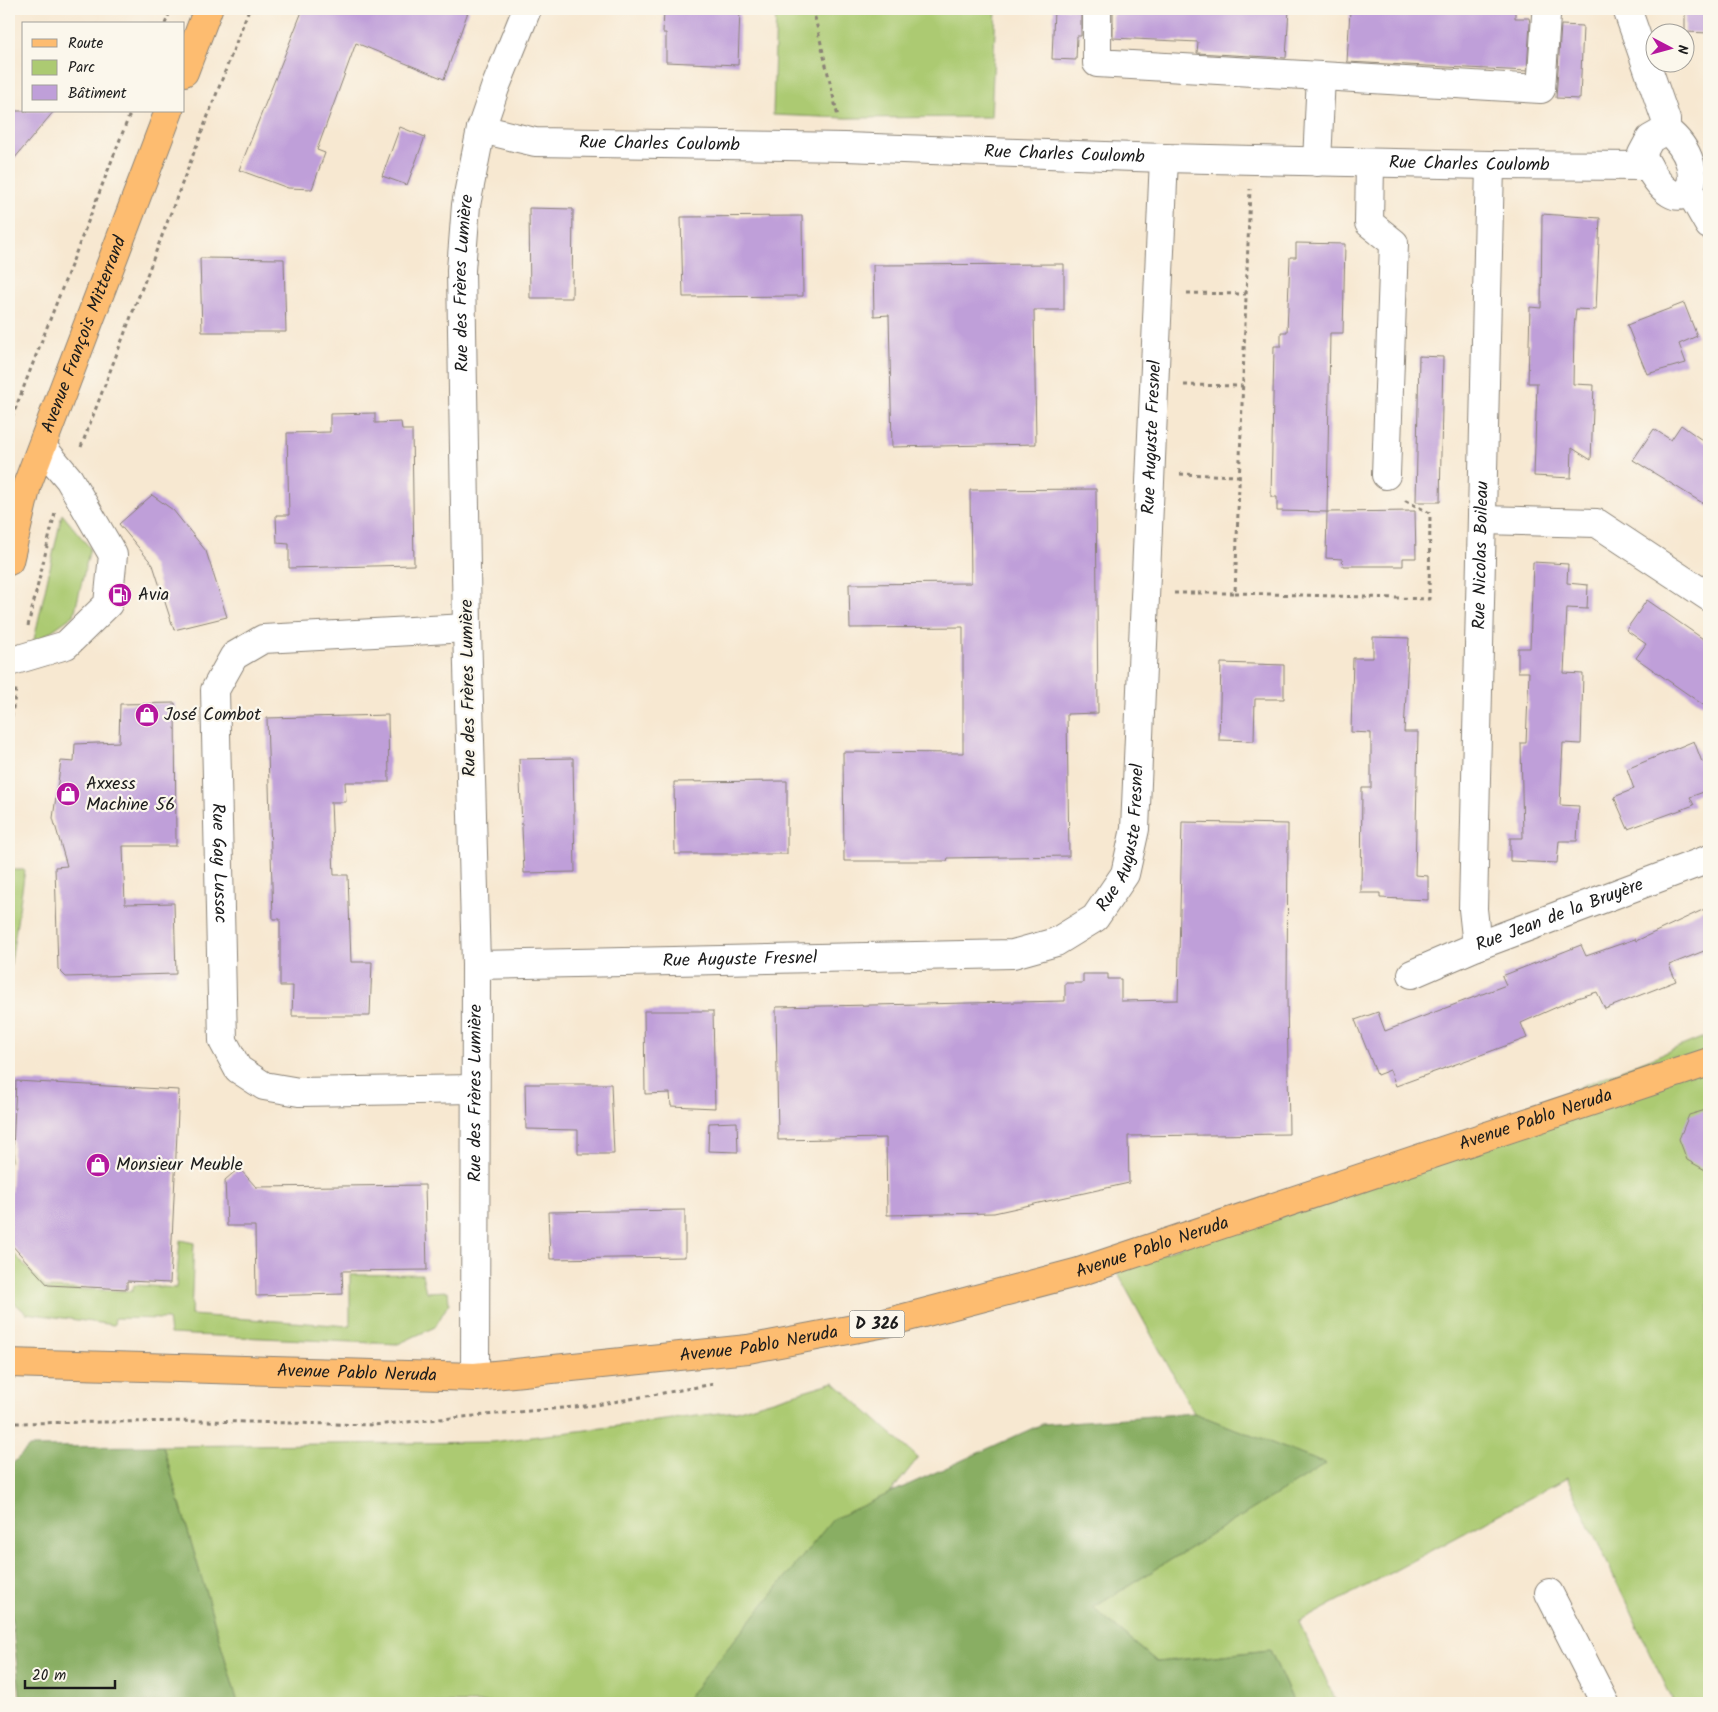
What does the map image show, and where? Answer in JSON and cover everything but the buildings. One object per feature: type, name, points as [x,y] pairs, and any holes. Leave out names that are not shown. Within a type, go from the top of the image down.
[{"type":"main road","points":[[185,69],[208,9]]},
{"type":"main road","name":"Avenue François Mitterrand","points":[[9,561],[27,485],[169,112]]},
{"type":"main road","name":"Avenue Pablo Neruda","points":[[9,1363],[474,1377],[748,1349],[885,1323],[1079,1272],[1709,1062]]},
{"type":"street","name":"Rue des Frères Lumière","points":[[474,1377],[476,964],[467,628],[461,270],[466,205],[481,129],[494,88],[527,9]]},
{"type":"street","points":[[1097,9],[1097,63],[1541,89],[1546,16]]},
{"type":"street","points":[[1627,9],[1663,112],[1666,130]]},
{"type":"street","points":[[1317,162],[1321,76]]},
{"type":"street","name":"Rue Charles Coulomb","points":[[481,129],[535,142],[845,147],[1317,162],[1648,166]]},
{"type":"street","points":[[1666,130],[1685,139],[1707,163],[1709,178],[1704,190],[1692,197],[1677,195],[1652,175],[1642,154],[1650,139],[1666,130]]},
{"type":"street","name":"Rue Auguste Fresnel","points":[[476,964],[1013,954],[1056,942],[1094,918],[1125,874],[1135,829],[1164,158]]},
{"type":"street","points":[[1370,163],[1369,223],[1394,243],[1386,475]]},
{"type":"street","name":"Rue Nicolas Boileau","points":[[1477,946],[1473,909],[1490,165]]},
{"type":"street","points":[[1692,197],[1709,225]]},
{"type":"street","points":[[15,661],[66,645],[108,604],[113,555],[69,479],[42,447]]},
{"type":"street","points":[[1482,520],[1597,523],[1709,597]]},
{"type":"street","name":"Rue Gay Lussac","points":[[467,628],[263,638],[234,656],[215,690],[223,1041],[238,1069],[264,1086],[299,1092],[475,1090]]},
{"type":"street","name":"Rue Jean de la Bruyère","points":[[1412,974],[1477,946],[1709,859]]},
{"type":"street","points":[[1549,1593],[1605,1703]]},
{"type":"path","points":[[166,22],[171,9]]},
{"type":"path","points":[[9,733],[15,661],[53,517],[249,9]]},
{"type":"path","points":[[813,9],[845,147]]},
{"type":"path","points":[[9,425],[131,112]]},
{"type":"path","points":[[1235,593],[1251,160]]},
{"type":"path","points":[[1158,293],[1246,294]]},
{"type":"path","points":[[1154,385],[1243,386]]},
{"type":"path","points":[[1150,472],[1240,476]]},
{"type":"path","points":[[1146,593],[1235,593],[1429,599],[1430,513],[1403,502],[1386,475]]},
{"type":"path","points":[[9,1315],[11,1318],[9,1326]]},
{"type":"path","points":[[9,1405],[12,1423]]},
{"type":"green space","points":[[776,9],[996,9],[991,117],[846,118],[773,115]]},
{"type":"green space","points":[[62,514],[90,548],[74,615],[33,644]]},
{"type":"green space","points":[[9,870],[25,870],[9,975]]},
{"type":"green space","points":[[1709,1035],[1709,1703],[1674,1703],[1567,1478],[1299,1622],[1337,1703],[1294,1703],[1270,1650],[1157,1662],[1093,1608],[1325,1464],[1194,1413],[1117,1272]]},
{"type":"green space","points":[[9,1076],[14,1080],[9,1162]]},
{"type":"green space","points":[[180,1240],[194,1243],[191,1315],[350,1326],[350,1275],[422,1274],[426,1292],[448,1291],[449,1303],[435,1327],[398,1344],[170,1334],[168,1319],[115,1318],[114,1325],[26,1313],[9,1298],[9,1248],[46,1288],[132,1291],[134,1285],[176,1288]]},
{"type":"green space","points":[[834,1382],[918,1458],[723,1703],[238,1703],[163,1446],[492,1442],[736,1411]]},
{"type":"green space","points":[[1194,1413],[1326,1464],[1093,1608],[1157,1662],[1270,1650],[1294,1703],[683,1703],[833,1519],[1042,1424]]},
{"type":"green space","points":[[163,1446],[238,1703],[21,1703],[9,1595],[9,1467],[29,1447]]},
{"type":"place","name":"Avia","points":[[120,595]]},
{"type":"place","name":"José Combot","points":[[147,715]]},
{"type":"place","name":"Axxess Machine 56","points":[[68,794]]},
{"type":"place","name":"Monsieur Meuble","points":[[98,1165]]}]
